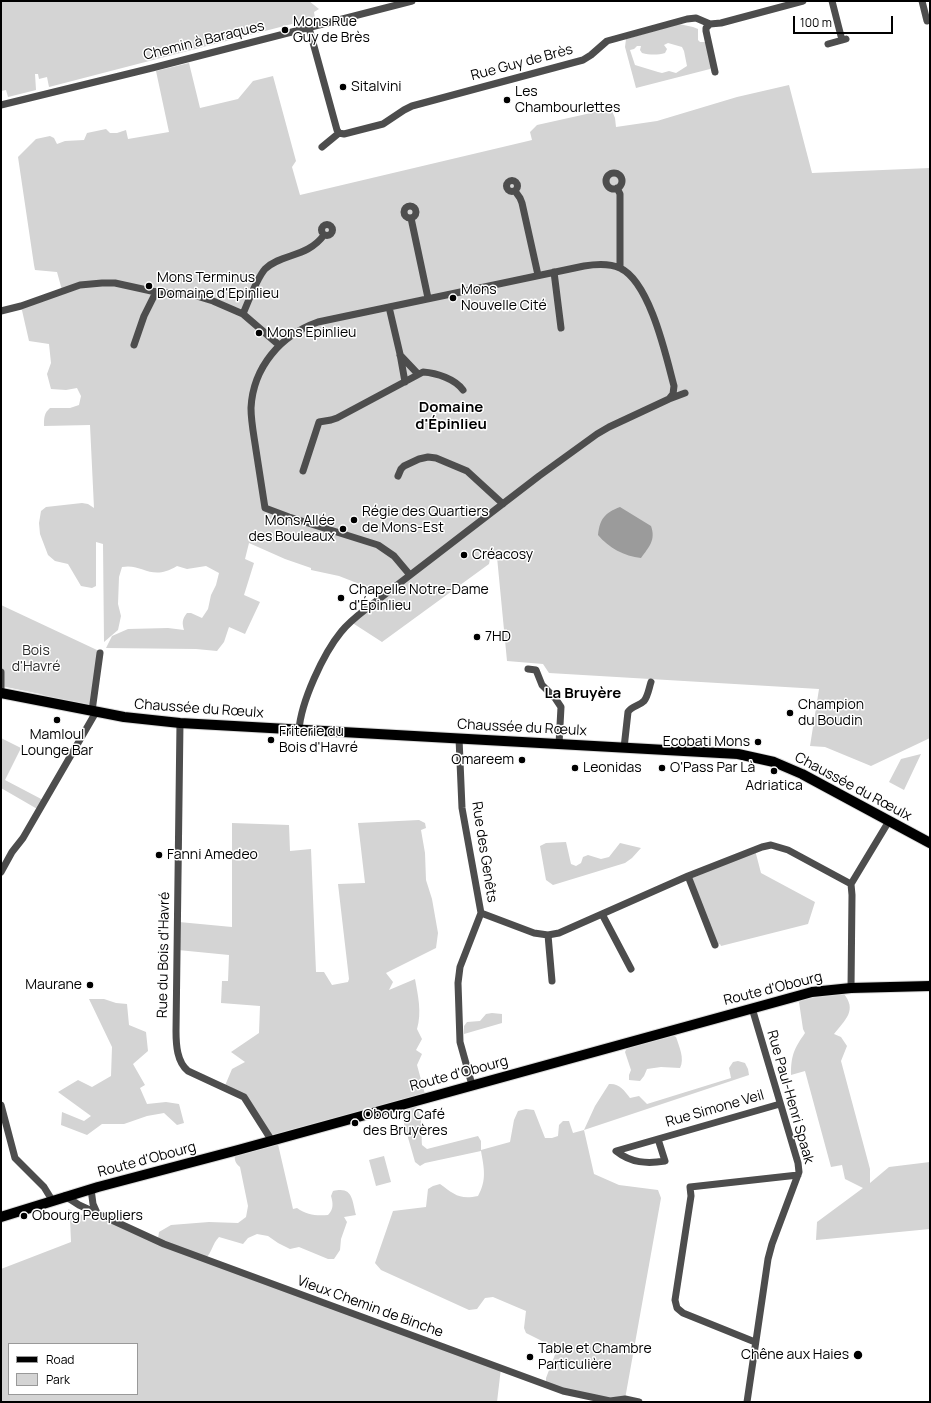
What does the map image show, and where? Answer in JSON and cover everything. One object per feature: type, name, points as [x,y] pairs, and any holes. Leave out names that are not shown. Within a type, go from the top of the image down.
[{"type":"main road","name":"Chaussée du Rœulx","points":[[1,688],[38,701],[77,707],[94,712],[140,720],[738,754],[774,762],[808,776],[930,843]]},
{"type":"main road","name":"Route d'Obourg","points":[[1,1217],[65,1196],[272,1141],[812,992],[851,988],[930,986]]},
{"type":"street","name":"Chemin à Baraques","points":[[1,105],[412,1]]},
{"type":"street","name":"Rue Guy de Brès","points":[[339,133],[344,134],[383,124],[412,106],[583,60],[607,41],[688,18],[696,18],[710,24],[721,23],[803,1]]},
{"type":"street","points":[[828,44],[844,40],[832,1]]},
{"type":"street","points":[[922,1],[927,21]]},
{"type":"street","points":[[710,24],[706,28],[706,31],[715,72]]},
{"type":"street","points":[[309,28],[336,127],[339,133],[322,147]]},
{"type":"street","points":[[618,188],[620,194],[620,268]]},
{"type":"street","points":[[515,191],[522,204],[538,275]]},
{"type":"street","points":[[412,218],[428,298]]},
{"type":"street","points":[[243,314],[260,276],[265,270],[272,264],[313,247],[324,235]]},
{"type":"street","points":[[410,575],[394,556],[378,545],[264,508],[252,424],[251,407],[254,389],[259,374],[268,358],[279,345],[300,330],[318,322],[428,298],[584,266],[598,264],[609,265],[620,268],[635,279],[640,287],[659,330],[674,386],[673,394],[669,399]]},
{"type":"street","points":[[554,272],[561,328]]},
{"type":"street","points":[[1,311],[21,306],[70,288],[90,283],[115,283],[156,292],[182,293],[219,303],[243,314],[279,345]]},
{"type":"street","points":[[134,345],[144,316],[156,292]]},
{"type":"street","points":[[389,307],[407,381]]},
{"type":"street","points":[[400,354],[418,374]]},
{"type":"street","points":[[303,471],[319,422],[337,418],[423,372],[429,372],[458,383],[463,390]]},
{"type":"street","points":[[299,730],[309,690],[329,649],[351,622],[410,575],[597,434],[669,399],[685,394]]},
{"type":"street","points":[[398,476],[404,466],[419,459],[428,457],[436,458],[467,471],[503,504]]},
{"type":"street","points":[[1,872],[12,852],[24,838],[94,712],[100,653]]},
{"type":"street","points":[[528,670],[536,670],[542,685],[560,704],[562,712],[559,744]]},
{"type":"street","points":[[1,672],[1,688]]},
{"type":"street","points":[[624,748],[628,712],[630,708],[643,702],[651,682]]},
{"type":"street","name":"Rue du Bois d'Havré","points":[[180,723],[176,1032],[179,1058],[184,1068],[188,1071],[244,1097],[272,1141]]},
{"type":"street","name":"Rue des Genêts","points":[[459,738],[462,808],[481,913],[460,967],[458,983],[460,1042],[472,1085]]},
{"type":"street","points":[[851,988],[851,884],[889,821]]},
{"type":"street","points":[[481,913],[534,932],[548,935],[559,933],[688,876],[762,847],[771,845],[788,850],[851,884]]},
{"type":"street","points":[[688,876],[715,945]]},
{"type":"street","points":[[602,914],[631,969]]},
{"type":"street","points":[[548,935],[552,981]]},
{"type":"street","name":"Rue Paul-Henri Spaak","points":[[747,1402],[768,1259],[772,1244],[798,1175],[798,1163],[752,1008]]},
{"type":"street","name":"Rue Simone Veil","points":[[658,1139],[665,1161],[654,1163],[633,1161],[624,1158],[616,1151],[780,1104]]},
{"type":"street","points":[[1,1105],[15,1158],[44,1187],[52,1200]]},
{"type":"street","points":[[755,1342],[683,1313],[677,1308],[675,1300],[691,1196],[690,1187],[798,1175]]},
{"type":"street","points":[[91,1189],[93,1204],[98,1213]]},
{"type":"street","name":"Vieux Chemin de Binche","points":[[65,1196],[79,1205],[164,1244],[563,1391],[610,1401],[625,1399],[639,1402]]},
{"type":"green space","points":[[1,1],[309,1],[319,9],[314,12],[315,18],[49,87],[47,77],[39,79],[38,74],[35,74],[36,90],[8,97],[6,90],[1,91]]},
{"type":"green space","points":[[679,24],[693,27],[698,29],[698,40],[700,42],[706,42],[712,66],[710,69],[636,88],[625,47],[626,39]],"holes":[[[668,43],[682,47],[687,66],[676,73],[669,71],[662,73],[635,65],[630,50],[637,46],[641,46],[640,50],[642,53],[657,54],[665,53],[667,49],[664,45]]]},
{"type":"green space","points":[[189,63],[200,108],[238,99],[253,81],[273,76],[296,161],[292,167],[300,195],[532,140],[530,132],[537,125],[599,110],[612,111],[615,118],[616,127],[657,121],[737,97],[789,85],[812,173],[930,168],[930,738],[871,766],[825,747],[810,746],[819,689],[549,673],[543,664],[507,661],[497,557],[490,559],[489,564],[382,642],[351,622],[382,596],[380,592],[339,576],[311,570],[311,568],[285,559],[249,543],[245,559],[254,563],[244,595],[260,602],[245,634],[229,627],[224,642],[217,651],[196,649],[106,648],[112,636],[128,629],[168,628],[184,630],[183,621],[187,613],[191,613],[202,618],[208,609],[211,595],[216,585],[219,573],[206,566],[187,569],[177,566],[160,572],[148,571],[129,566],[122,567],[119,577],[118,604],[121,616],[118,630],[104,642],[103,544],[96,542],[96,586],[92,588],[81,586],[68,564],[55,561],[48,555],[40,534],[39,523],[41,511],[46,507],[82,503],[88,504],[94,508],[90,425],[44,426],[45,416],[50,408],[70,408],[79,405],[81,396],[77,388],[66,390],[51,389],[47,374],[51,363],[49,344],[29,341],[21,306],[62,290],[57,272],[35,270],[18,157],[36,139],[50,136],[54,138],[57,144],[65,141],[84,140],[87,133],[106,129],[110,133],[117,133],[126,130],[128,139],[169,132],[156,71]]},
{"type":"green space","name":"Bois d'Havré","points":[[1,605],[97,650],[100,653],[92,711],[40,694],[1,686]]},
{"type":"green space","points":[[1,738],[21,748],[5,780],[45,801],[39,810],[1,788]]},
{"type":"green space","points":[[921,754],[904,790],[889,782],[901,759]]},
{"type":"green space","points":[[419,820],[425,823],[426,828],[421,830],[425,853],[426,880],[432,899],[438,933],[436,948],[386,973],[393,982],[389,990],[415,979],[419,1010],[417,1029],[422,1039],[416,1050],[422,1054],[417,1065],[426,1098],[412,1102],[416,1106],[420,1116],[422,1127],[422,1145],[427,1149],[478,1136],[481,1141],[481,1150],[510,1142],[514,1120],[518,1111],[526,1109],[534,1110],[545,1138],[558,1136],[559,1125],[563,1121],[569,1121],[573,1133],[584,1130],[594,1174],[619,1185],[658,1190],[661,1198],[625,1399],[610,1401],[546,1385],[546,1378],[556,1352],[552,1346],[526,1333],[524,1328],[526,1311],[493,1297],[485,1298],[477,1309],[469,1310],[381,1270],[375,1263],[393,1211],[426,1207],[428,1189],[440,1184],[461,1197],[478,1196],[484,1179],[481,1151],[425,1163],[420,1166],[415,1162],[399,1106],[277,1140],[293,1209],[297,1208],[312,1214],[328,1215],[333,1204],[331,1196],[333,1191],[340,1190],[348,1192],[352,1199],[356,1215],[344,1217],[347,1222],[341,1239],[340,1250],[334,1259],[328,1259],[299,1247],[290,1249],[268,1236],[257,1234],[248,1238],[243,1244],[219,1237],[205,1259],[501,1368],[497,1402],[1,1402],[1,1269],[71,1242],[68,1209],[94,1220],[97,1213],[158,1239],[159,1232],[171,1225],[209,1222],[238,1223],[246,1217],[248,1206],[240,1167],[235,1161],[235,1153],[272,1141],[244,1097],[224,1088],[232,1069],[245,1062],[231,1052],[259,1033],[260,1006],[221,1003],[222,981],[228,981],[229,955],[178,950],[179,922],[232,927],[232,823],[289,825],[290,851],[311,849],[316,972],[324,972],[332,985],[348,982],[349,979],[338,884],[365,883],[358,823]]},
{"type":"green space","points":[[566,842],[571,864],[576,866],[581,863],[583,857],[588,855],[601,859],[609,857],[620,843],[641,848],[625,863],[553,885],[546,880],[540,846],[546,843]]},
{"type":"green space","points":[[755,850],[761,873],[815,902],[808,924],[721,946],[720,944],[715,945],[688,876]]},
{"type":"green space","points":[[843,993],[847,999],[850,1010],[846,1019],[834,1034],[841,1037],[847,1046],[841,1061],[870,1169],[870,1183],[889,1167],[930,1162],[930,1229],[816,1240],[817,1222],[863,1188],[845,1179],[842,1165],[831,1167],[805,1071],[791,1075],[792,1062],[796,1048],[805,1033],[803,1029],[799,1002],[815,995]]},
{"type":"green space","points":[[89,999],[104,999],[116,1003],[127,1004],[129,1025],[146,1032],[148,1051],[133,1064],[145,1085],[140,1088],[147,1104],[166,1102],[179,1104],[184,1123],[177,1125],[164,1113],[147,1116],[124,1124],[102,1124],[87,1135],[61,1125],[62,1112],[84,1121],[91,1116],[58,1092],[78,1080],[92,1087],[111,1076],[112,1047]]},
{"type":"green space","points":[[486,1014],[502,1014],[502,1023],[464,1034],[464,1026],[467,1022],[480,1021]]},
{"type":"green space","points":[[671,1034],[676,1037],[681,1052],[682,1061],[680,1068],[661,1067],[647,1069],[640,1081],[629,1080],[631,1070],[625,1052],[627,1048]]},
{"type":"green space","points":[[738,1061],[745,1063],[749,1075],[584,1130],[595,1106],[609,1084],[618,1086],[630,1098],[639,1096],[647,1104],[731,1078],[729,1068],[733,1062]]},
{"type":"green space","points":[[384,1156],[391,1182],[376,1186],[369,1160]]},
{"type":"shaded area","points":[[620,507],[651,526],[653,535],[651,543],[641,558],[617,551],[598,535],[600,524],[604,517]]},
{"type":"place","name":"Mons Rue Guy de Brès","points":[[285,30]]},
{"type":"place","name":"Sitalvini","points":[[343,87]]},
{"type":"place","name":"Les Chambourlettes","points":[[507,100]]},
{"type":"place","name":"Mons Terminus Domaine d'Epinlieu","points":[[149,286]]},
{"type":"place","name":"Mons Nouvelle Cité","points":[[453,298]]},
{"type":"place","name":"Mons Epinlieu","points":[[259,333]]},
{"type":"place","name":"Régie des Quartiers de Mons-Est","points":[[354,520]]},
{"type":"place","name":"Mons Allée des Bouleaux","points":[[343,529]]},
{"type":"place","name":"Créacosy","points":[[464,555]]},
{"type":"place","name":"Chapelle Notre-Dame d'Épinlieu","points":[[341,598]]},
{"type":"place","name":"7HD","points":[[477,637]]},
{"type":"place","name":"Champion du Boudin","points":[[790,713]]},
{"type":"place","name":"Mamloul Lounge Bar","points":[[57,720]]},
{"type":"place","name":"Friterie du Bois d'Havré","points":[[271,740]]},
{"type":"place","name":"Ecobati Mons","points":[[758,742]]},
{"type":"place","name":"Omareem","points":[[522,760]]},
{"type":"place","name":"Leonidas","points":[[575,768]]},
{"type":"place","name":"O'Pass Par Là","points":[[662,768]]},
{"type":"place","name":"Adriatica","points":[[774,771]]},
{"type":"place","name":"Fanni Amedeo","points":[[159,855]]},
{"type":"place","name":"Maurane","points":[[90,985]]},
{"type":"place","name":"Obourg Café des Bruyères","points":[[355,1123]]},
{"type":"place","name":"Obourg Peupliers","points":[[24,1216]]},
{"type":"place","name":"Chêne aux Haies","points":[[858,1355]]},
{"type":"place","name":"Table et Chambre Particulière","points":[[530,1357]]},
{"type":"district","name":"Domaine d'Épinlieu","points":[[451,416]]},
{"type":"district","name":"La Bruyère","points":[[583,694]]}]
